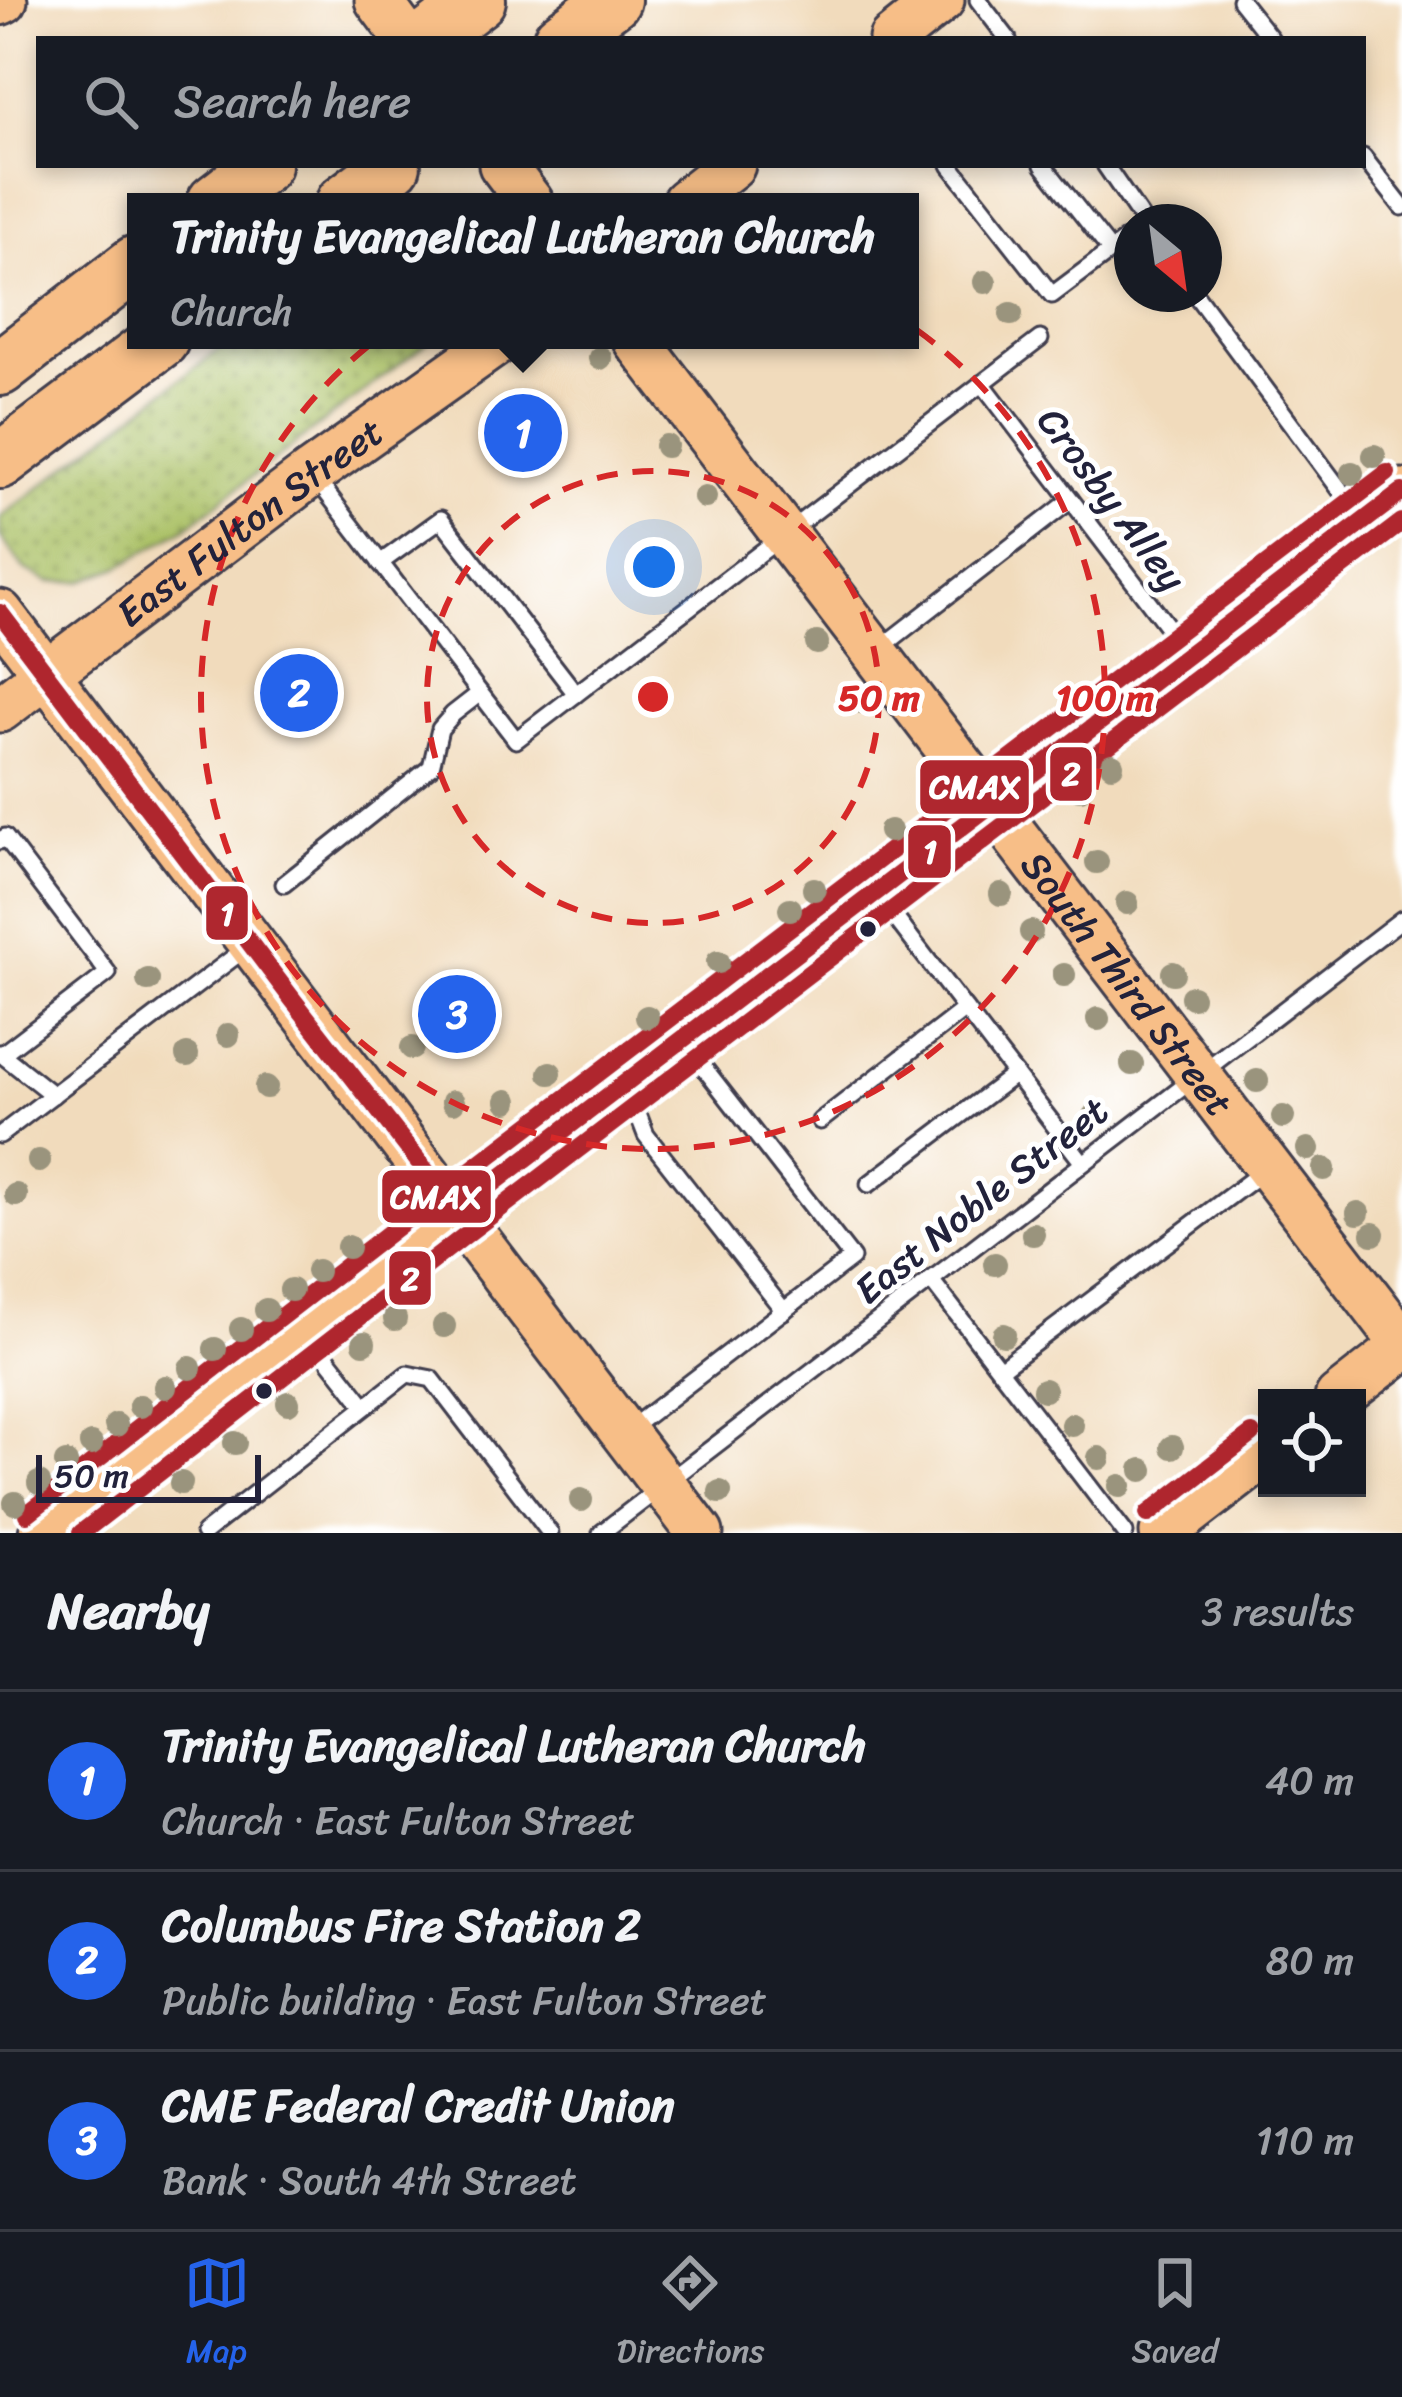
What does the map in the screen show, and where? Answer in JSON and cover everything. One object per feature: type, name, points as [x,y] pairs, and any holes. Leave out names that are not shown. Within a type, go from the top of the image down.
[{"type":"highway","points":[[399,22],[478,0]]},
{"type":"highway","points":[[565,36],[613,0]]},
{"type":"highway","points":[[227,193],[259,168]]},
{"type":"highway","points":[[356,193],[389,168]]},
{"type":"highway","points":[[0,368],[127,270]]},
{"type":"highway","points":[[0,461],[149,349]]},
{"type":"main road","points":[[896,36],[941,0]]},
{"type":"main road","points":[[504,168],[523,193]]},
{"type":"main road","points":[[696,193],[728,168]]},
{"type":"main road","name":"East Fulton Street","points":[[0,709],[312,473],[487,349]]},
{"type":"main road","name":"South Third Street","points":[[643,349],[1402,1345]]},
{"type":"main road","points":[[42,1533],[1402,492]]},
{"type":"main road","points":[[0,613],[700,1533]]},
{"type":"main road","points":[[1349,1389],[1402,1345]]},
{"type":"main road","points":[[1163,1533],[1258,1460]]},
{"type":"lane","points":[[978,0],[1006,36]]},
{"type":"lane","points":[[1240,0],[1268,36]]},
{"type":"lane","points":[[1366,161],[1402,207]]},
{"type":"lane","points":[[952,168],[1052,295],[1114,249]]},
{"type":"lane","points":[[1045,168],[1111,251]]},
{"type":"lane","points":[[1107,168],[1132,204]]},
{"type":"lane","points":[[1208,312],[1364,522]]},
{"type":"lane","points":[[312,473],[516,740],[1040,339]]},
{"type":"lane","name":"Crosby Alley","points":[[982,383],[1189,654]]},
{"type":"lane","points":[[875,652],[1071,500]]},
{"type":"lane","points":[[380,563],[441,519],[576,694]]},
{"type":"lane","points":[[284,884],[431,767],[440,729],[480,693]]},
{"type":"lane","points":[[0,841],[5,837],[108,974],[1,1053],[52,1095]]},
{"type":"lane","points":[[875,892],[1084,1163]]},
{"type":"lane","name":"East Noble Street","points":[[601,1533],[1402,919]]},
{"type":"lane","points":[[0,1135],[250,944]]},
{"type":"lane","points":[[820,1121],[965,1009]]},
{"type":"lane","points":[[625,1433],[852,1258],[682,1040]]},
{"type":"lane","points":[[869,1184],[1016,1074]]},
{"type":"lane","points":[[626,1084],[646,1135],[784,1311]]},
{"type":"lane","points":[[1000,1369],[1268,1167]]},
{"type":"lane","points":[[932,1280],[1125,1533]]},
{"type":"lane","points":[[305,1329],[364,1406]]},
{"type":"lane","points":[[204,1533],[407,1374],[433,1379],[550,1533]]},
{"type":"green space","points":[[219,349],[419,349],[185,528],[117,568],[82,581],[50,582],[24,569],[0,536],[0,518]]},
{"type":"transit line","name":"CMAX","points":[[27,1514],[1387,473]]},
{"type":"transit line","name":"1","points":[[457,1211],[1402,492]]},
{"type":"transit line","name":"2","points":[[81,1533],[1402,522]]},
{"type":"transit line","name":"1","points":[[0,613],[457,1211]]},
{"type":"transit line","name":"CMAX","points":[[1148,1514],[1252,1434]]},
{"type":"place","name":"Trinity Evangelical Lutheran Church","points":[[523,433]]},
{"type":"place","name":"Columbus Fire Station 2","points":[[299,693]]},
{"type":"place","name":"CME Federal Credit Union","points":[[457,1014]]}]
